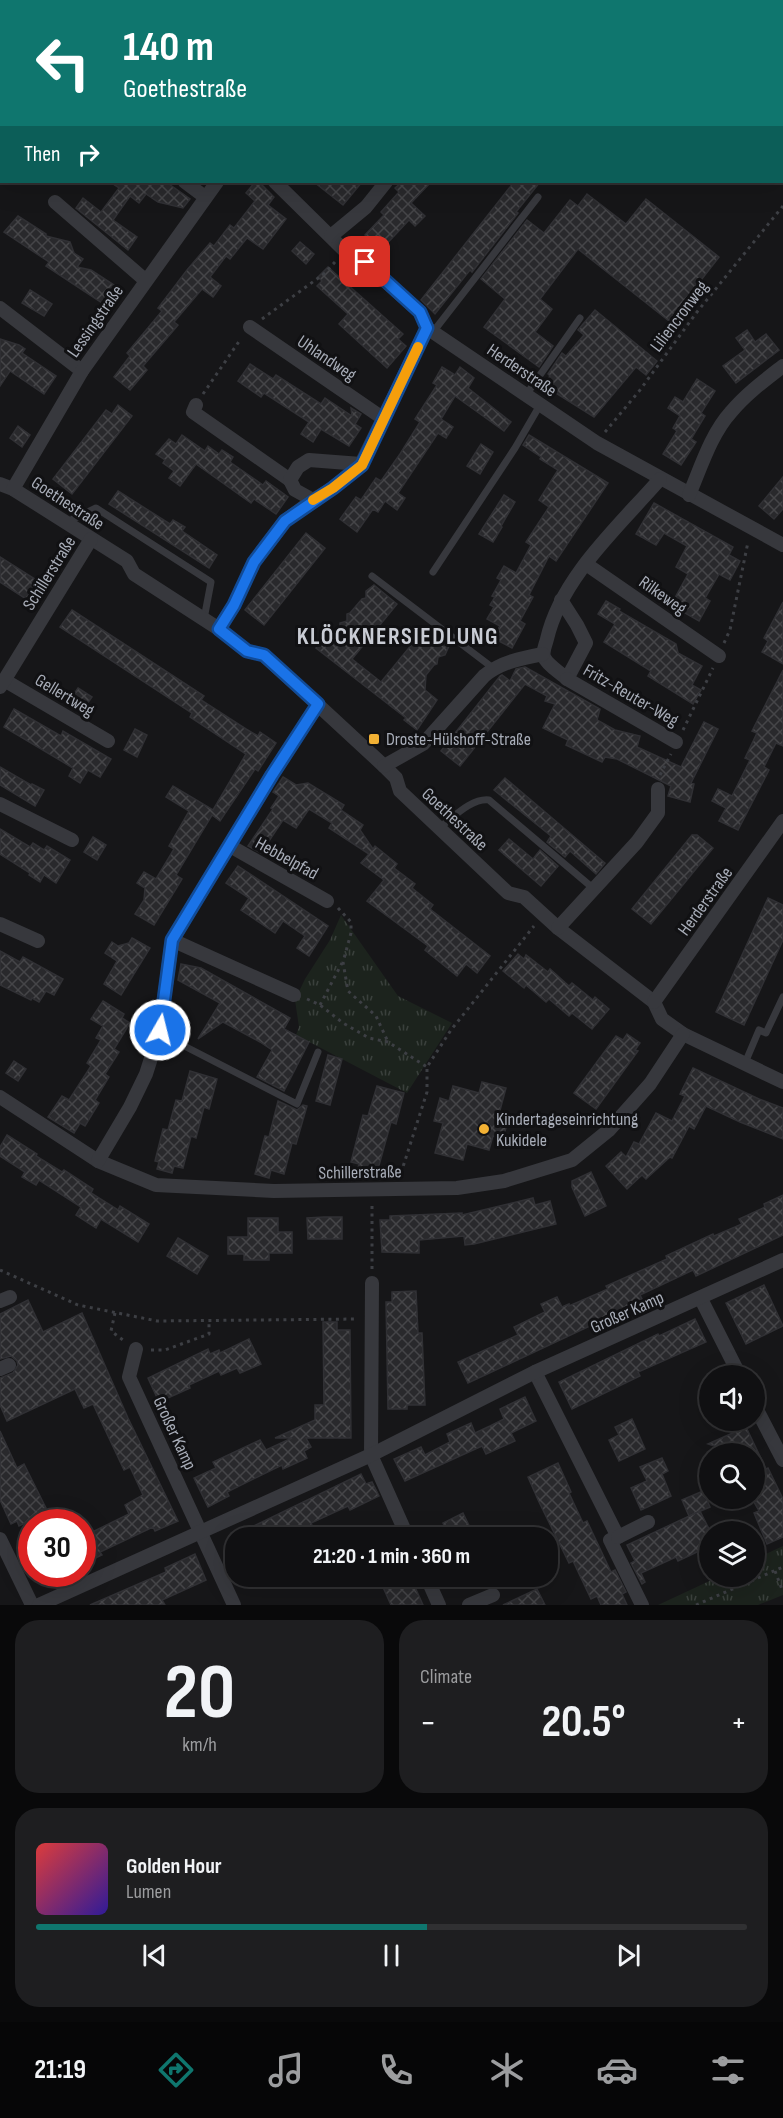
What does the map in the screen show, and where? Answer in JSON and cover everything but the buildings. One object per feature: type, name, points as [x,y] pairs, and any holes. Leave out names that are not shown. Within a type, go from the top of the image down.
[{"type":"street","points":[[186,183],[205,196]]},
{"type":"street","name":"Lessingstraße","points":[[7,486],[82,371],[216,183]]},
{"type":"street","name":"Herderstraße","points":[[276,183],[346,252],[365,262],[420,312],[430,330],[597,443],[783,545]]},
{"type":"street","points":[[330,236],[366,207],[385,183]]},
{"type":"street","points":[[55,202],[145,280]]},
{"type":"street","points":[[0,308],[82,371]]},
{"type":"street","name":"Uhlandweg","points":[[250,327],[384,419]]},
{"type":"street","points":[[219,629],[234,605],[254,562],[285,521],[362,465],[430,330]]},
{"type":"street","points":[[689,495],[713,439],[729,413],[783,366]]},
{"type":"street","points":[[196,405],[193,412],[290,480],[295,490],[313,500]]},
{"type":"street","points":[[290,480],[298,467],[309,460],[362,465]]},
{"type":"street","points":[[384,766],[423,744],[493,668],[513,660],[543,654],[549,630],[561,600],[586,564],[660,479]]},
{"type":"street","name":"Goethestraße","points":[[7,486],[127,561],[134,574],[219,629],[247,651],[264,655],[384,766],[396,778],[400,791],[508,893],[524,897],[558,928],[654,1002],[662,1019],[683,1034],[783,1082]]},
{"type":"street","name":"Schillerstraße","points":[[2,683],[91,539]]},
{"type":"street","name":"Rilkeweg","points":[[586,564],[719,656]]},
{"type":"street","points":[[561,600],[578,625],[586,643],[567,679]]},
{"type":"street","name":"Fritz-Reuter-Weg","points":[[543,654],[545,659],[567,679],[676,742]]},
{"type":"street","name":"Gellertweg","points":[[2,683],[108,741]]},
{"type":"street","points":[[98,1161],[147,1074],[159,1033],[172,940],[318,704]]},
{"type":"street","points":[[558,928],[637,842],[658,813],[658,789]]},
{"type":"street","points":[[0,804],[72,840]]},
{"type":"street","name":"Herderstraße","points":[[654,1002],[783,821]]},
{"type":"street","name":"Hebbelpfad","points":[[230,846],[327,901]]},
{"type":"street","points":[[0,924],[38,941]]},
{"type":"street","points":[[172,940],[294,995]]},
{"type":"street","name":"Schillerstraße","points":[[0,1097],[98,1161],[156,1185],[274,1191],[457,1188],[504,1181],[572,1160],[609,1130],[651,1084],[683,1034]]},
{"type":"street","name":"Großer Kamp","points":[[39,1605],[370,1455],[536,1372],[783,1260]]},
{"type":"street","points":[[372,1283],[370,1455],[403,1527]]},
{"type":"street","points":[[701,1299],[734,1365]]},
{"type":"street","name":"Großer Kamp","points":[[136,1349],[129,1377],[234,1605]]},
{"type":"street","points":[[536,1372],[618,1537]]},
{"type":"street","points":[[765,1425],[783,1460]]},
{"type":"street","points":[[642,1605],[610,1540],[648,1522]]},
{"type":"street","points":[[0,1539],[32,1605]]},
{"type":"street","points":[[431,1587],[439,1605]]},
{"type":"street","points":[[469,1605],[493,1595]]},
{"type":"lane","points":[[430,330],[538,197]]},
{"type":"lane","points":[[526,395],[580,318]]},
{"type":"lane","points":[[433,572],[515,448],[540,405]]},
{"type":"lane","points":[[66,523],[96,508],[211,582],[204,619]]},
{"type":"lane","points":[[372,576],[493,668]]},
{"type":"lane","points":[[439,828],[475,802],[482,799],[489,800],[594,889]]},
{"type":"lane","points":[[745,1063],[759,1030],[766,1033],[783,997]]},
{"type":"lane","points":[[159,1033],[297,1104],[318,1052]]},
{"type":"path","name":"Liliencronweg","points":[[597,443],[640,390],[697,312],[783,206]]},
{"type":"path","points":[[320,1005],[343,962],[351,933],[351,922],[343,910],[327,901]]},
{"type":"path","points":[[395,1189],[427,1092],[427,1067],[451,1030],[544,915]]},
{"type":"path","points":[[343,962],[348,991],[376,1016],[388,1042]]},
{"type":"path","points":[[294,995],[320,1005],[343,1023],[369,1038],[388,1042],[427,1067]]},
{"type":"path","points":[[372,1190],[372,1283]]},
{"type":"path","points":[[0,1270],[78,1305],[156,1322],[372,1319]]},
{"type":"path","points":[[115,1313],[111,1331],[136,1349],[165,1350],[209,1334],[209,1322]]},
{"type":"path","points":[[696,1605],[783,1567]]},
{"type":"path","points":[[775,1572],[783,1592]]},
{"type":"green space","points":[[341,915],[398,996],[452,1023],[407,1093],[296,1035],[299,1027],[295,1000],[305,979],[330,940]]},
{"type":"green space","points":[[783,1546],[783,1595],[758,1605],[658,1605],[699,1586],[765,1587],[765,1554]]},
{"type":"slow traffic","points":[[313,500],[333,488],[362,465],[418,347]]},
{"type":"place","name":"Droste-Hülshoff-Straße","points":[[374,739]]},
{"type":"place","name":"Kindertageseinrichtung Kukidele","points":[[484,1129]]},
{"type":"district","name":"KLÖCKNERSIEDLUNG","points":[[398,636]]},
{"type":"route","points":[[160,1030],[172,940],[290,745],[318,704],[264,655],[247,651],[219,629],[234,605],[254,562],[285,521],[362,465],[427,328],[420,312],[365,262]]}]
